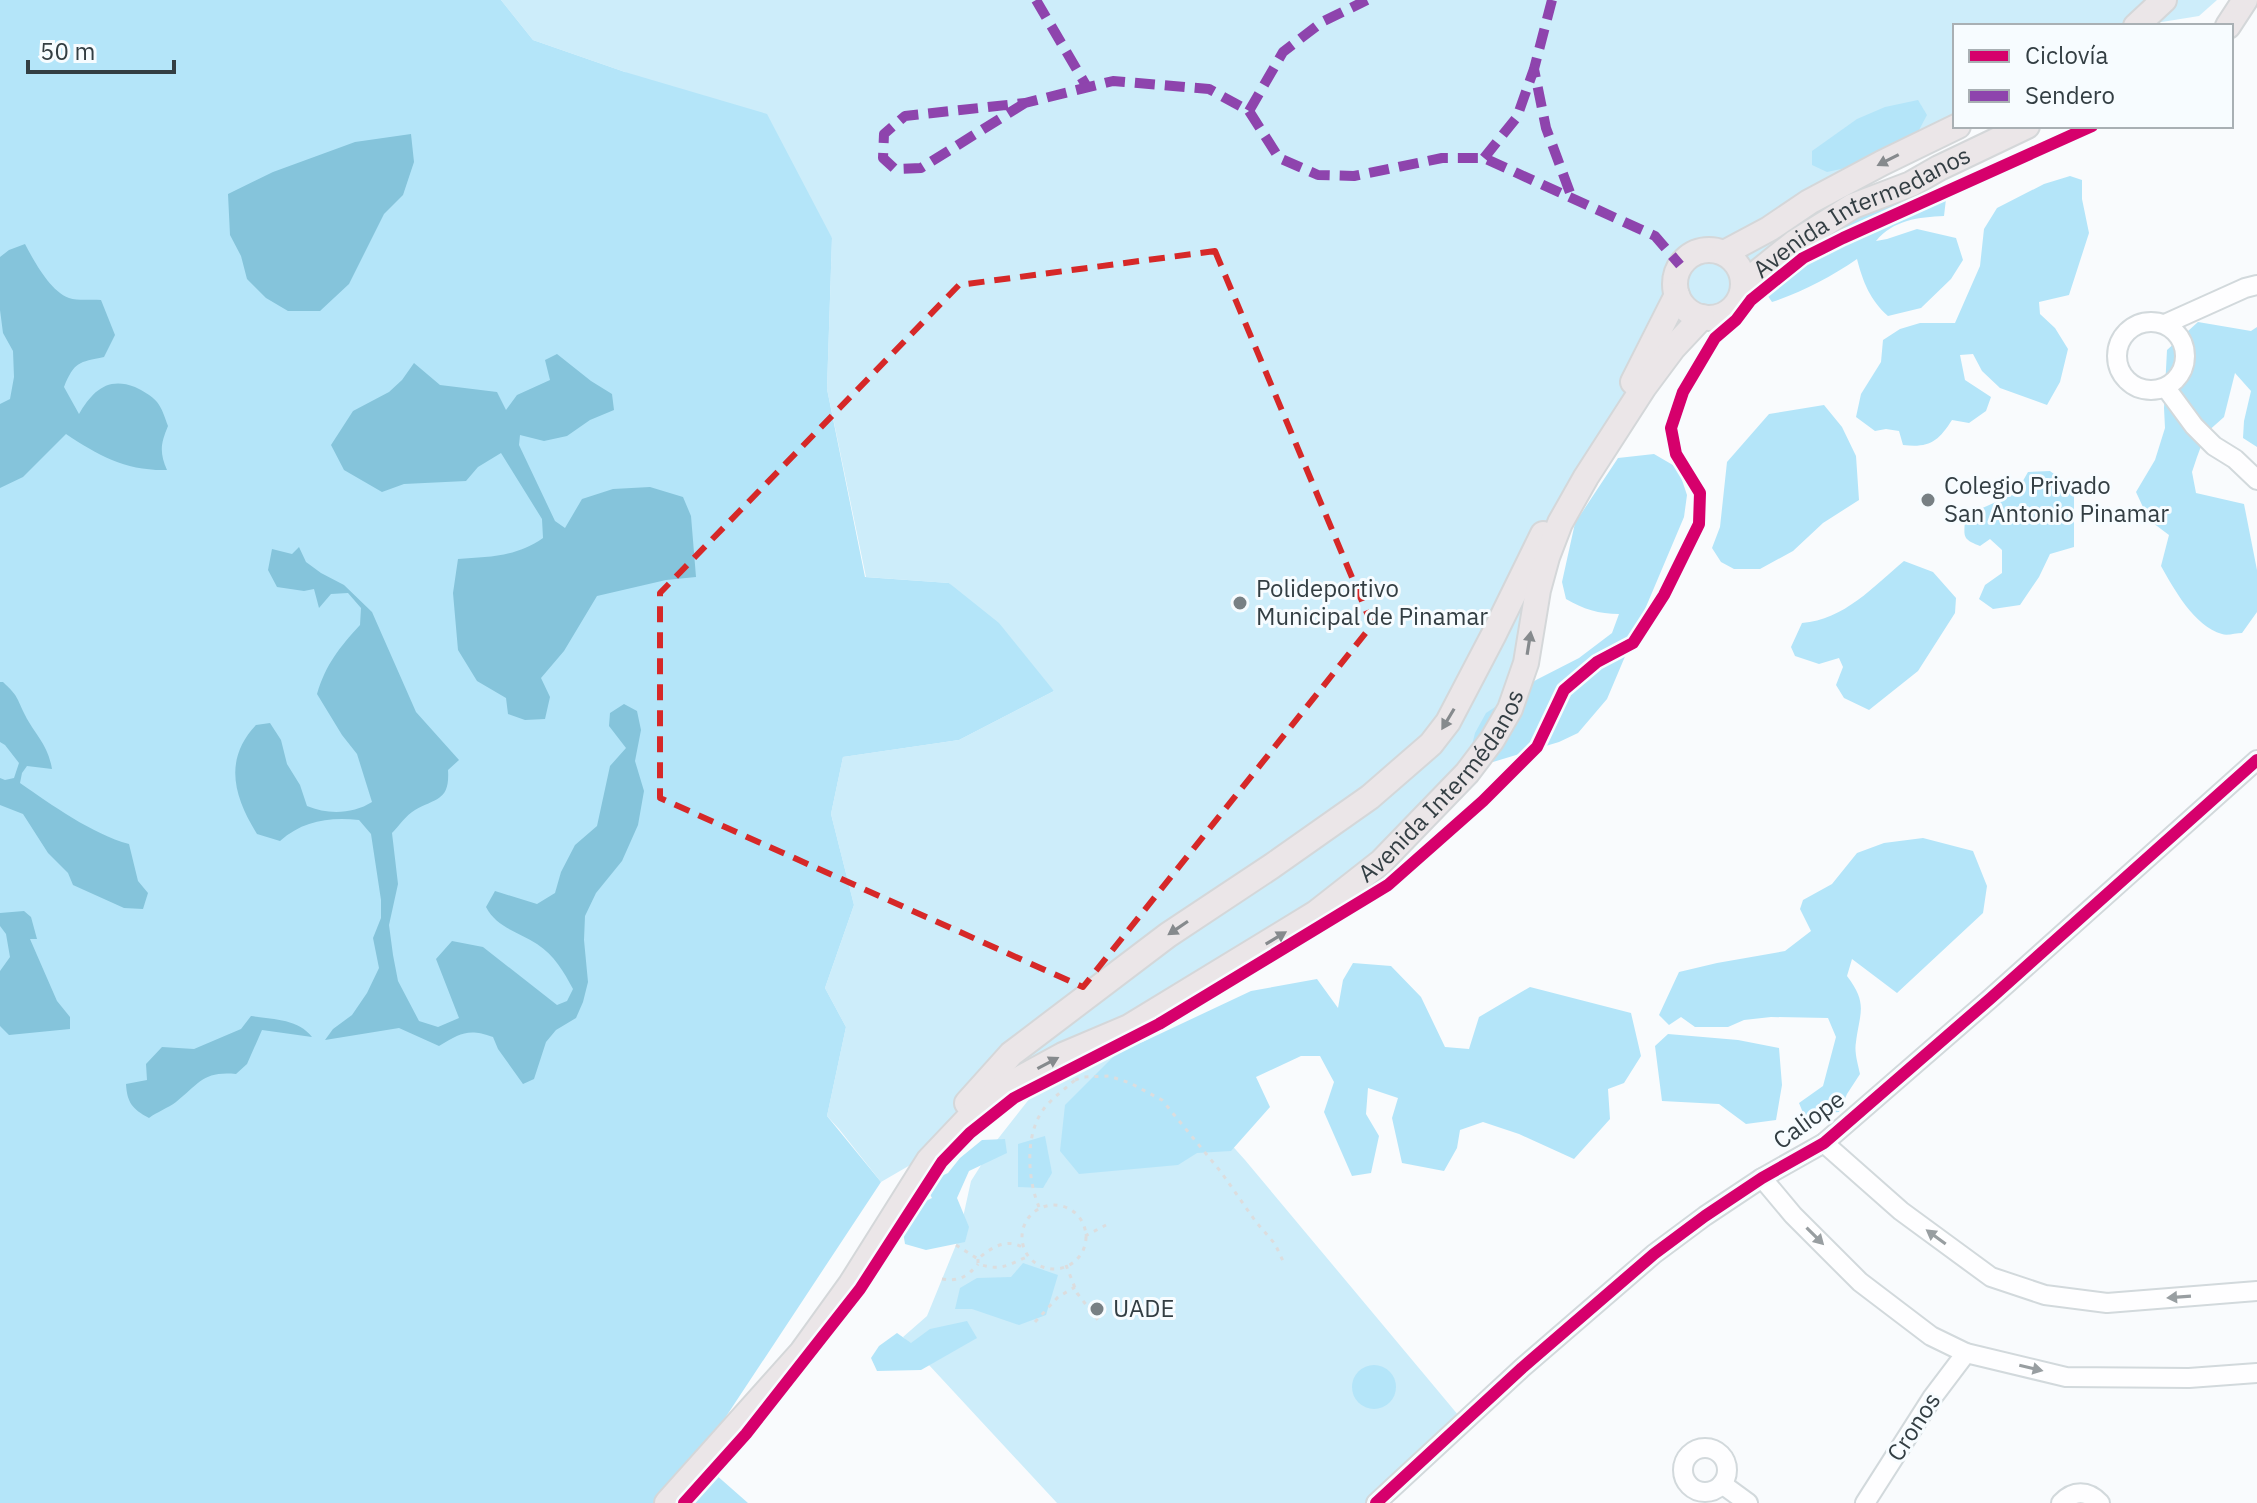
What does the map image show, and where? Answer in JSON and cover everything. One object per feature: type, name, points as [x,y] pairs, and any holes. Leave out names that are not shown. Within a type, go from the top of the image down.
[{"type":"main road","points":[[2138,24],[2164,0]]},
{"type":"main road","points":[[2229,24],[2245,0]]},
{"type":"main road","points":[[1724,253],[1769,229],[1809,202],[1954,128]]},
{"type":"main road","name":"Avenida Intermedanos","points":[[1743,284],[1794,243],[1853,206],[1911,184],[2023,128]]},
{"type":"main road","points":[[1712,250],[1734,260],[1741,270],[1743,284],[1742,295],[1726,313],[1702,317],[1686,309],[1677,295],[1675,279],[1680,265],[1689,256],[1712,250]]},
{"type":"main road","name":"Avenida Intermédanos","points":[[657,1503],[796,1348],[846,1281],[924,1157],[983,1083],[1011,1054],[1168,935],[1370,797],[1431,744],[1455,709],[1533,552],[1576,472],[1634,381],[1677,295]]},
{"type":"main road","name":"Avenida Intermédanos","points":[[667,1503],[798,1357],[851,1284],[929,1160],[982,1104],[999,1090],[1063,1055],[1129,1027],[1316,913],[1381,862],[1467,773],[1510,709],[1526,663],[1538,590],[1560,523],[1644,387],[1673,348],[1702,317]]},
{"type":"street","points":[[2165,324],[2257,285]]},
{"type":"street","points":[[2142,322],[2165,324],[2174,330],[2185,349],[2182,371],[2166,388],[2144,389],[2134,385],[2119,368],[2118,345],[2123,335],[2142,322]]},
{"type":"street","points":[[2166,388],[2194,426],[2257,480]]},
{"type":"street","name":"Caliope","points":[[1376,1503],[1522,1368],[1654,1254],[1762,1178],[1824,1143],[2257,760]]},
{"type":"street","points":[[1824,1143],[1901,1211],[1991,1277],[2045,1295],[2107,1303],[2257,1291]]},
{"type":"street","points":[[1762,1178],[1793,1215],[1860,1282],[1931,1336],[1966,1353],[2066,1377],[2189,1378],[2257,1373]]},
{"type":"street","name":"Cronos","points":[[1865,1503],[1932,1398],[1966,1353]]},
{"type":"street","points":[[1722,1484],[1748,1503]]},
{"type":"street","points":[[2061,1503],[2076,1493],[2092,1495],[2100,1503]]},
{"type":"path","points":[[1039,1207],[1031,1179],[1033,1132],[1038,1118],[1081,1062]]},
{"type":"path","points":[[1055,1076],[1109,1076],[1162,1100],[1275,1244],[1284,1263]]},
{"type":"path","points":[[1057,1205],[1067,1207],[1083,1222],[1085,1236],[1086,1243],[1076,1261],[1056,1269],[1046,1268],[1028,1256],[1023,1247],[1022,1226],[1039,1207],[1057,1205]]},
{"type":"path","points":[[1085,1236],[1106,1225]]},
{"type":"path","points":[[942,1279],[952,1281],[962,1278],[971,1273],[985,1253],[1009,1242],[1023,1247]]},
{"type":"path","points":[[956,1245],[978,1262],[994,1269],[1007,1267],[1028,1256]]},
{"type":"path","points":[[1066,1265],[1075,1287],[1098,1320]]},
{"type":"path","points":[[1035,1322],[1058,1297],[1075,1287]]},
{"type":"highlighted area","points":[[1215,251],[1372,625],[1083,987],[660,798],[660,593],[959,285]]},
{"type":"shaded area","points":[[0,0],[501,0],[533,40],[625,72],[767,114],[832,238],[827,389],[865,577],[949,583],[999,623],[1054,691],[959,740],[843,757],[831,814],[854,905],[825,988],[846,1027],[827,1116],[881,1182],[698,1459],[748,1503],[0,1503]]},
{"type":"shaded area","name":"Polideportivo Municipal de Pinamar","points":[[501,0],[2217,0],[2199,16],[2149,24],[1953,24],[1953,127],[1809,202],[1742,275],[1740,294],[1734,307],[1722,315],[1702,317],[1562,505],[1510,709],[1381,862],[1072,1063],[1136,1040],[1155,1048],[1194,1103],[1464,1422],[1375,1503],[1057,1503],[903,1337],[927,1316],[958,1240],[971,1181],[997,1140],[1030,1098],[1065,1066],[973,1095],[924,1157],[881,1182],[827,1116],[846,1027],[825,988],[854,905],[831,814],[843,757],[959,740],[1054,691],[949,583],[866,577],[827,389],[832,238],[625,72],[533,40]]},
{"type":"shaded area","points":[[1918,100],[1927,115],[1919,130],[1894,146],[1855,166],[1827,172],[1812,165],[1812,151],[1857,119],[1885,107]]},
{"type":"shaded area","points":[[411,134],[414,162],[403,195],[384,214],[349,284],[320,311],[288,311],[266,298],[247,279],[241,256],[230,235],[228,194],[273,172],[355,142]]},
{"type":"shaded area","points":[[2070,176],[2082,180],[2082,199],[2089,233],[2069,295],[2039,302],[2040,314],[2055,328],[2068,349],[2060,382],[2047,405],[2000,388],[1982,371],[1973,354],[1960,355],[1965,380],[1991,397],[1986,411],[1969,423],[1952,420],[1932,442],[1912,446],[1903,445],[1899,431],[1875,431],[1856,417],[1861,394],[1881,362],[1883,340],[1900,329],[1920,323],[1955,323],[1980,266],[1984,229],[1997,208],[2044,184]]},
{"type":"shaded area","points":[[1929,193],[1946,199],[1944,216],[1898,224],[1876,241],[1917,229],[1956,238],[1963,260],[1951,279],[1921,308],[1888,316],[1868,290],[1857,259],[1816,284],[1772,302],[1763,289],[1851,218],[1889,202]]},
{"type":"shaded area","points":[[25,244],[55,289],[73,299],[101,300],[115,335],[104,357],[78,364],[64,387],[79,414],[95,393],[108,385],[125,384],[147,393],[159,404],[168,426],[162,448],[167,470],[139,468],[114,461],[66,434],[23,477],[0,488],[0,404],[10,399],[14,377],[13,351],[3,333],[0,310],[0,257]]},
{"type":"shaded area","points":[[2198,322],[2251,331],[2257,327],[2257,447],[2243,438],[2251,391],[2235,373],[2224,417],[2206,433],[2192,472],[2196,493],[2244,504],[2257,570],[2257,612],[2242,633],[2224,635],[2212,630],[2186,606],[2161,566],[2169,535],[2149,520],[2136,492],[2155,460],[2165,428],[2167,350]]},
{"type":"shaded area","points":[[557,354],[612,394],[614,410],[590,420],[567,436],[544,441],[520,435],[519,445],[555,521],[565,528],[582,499],[613,489],[650,487],[683,497],[691,516],[696,577],[666,580],[597,596],[564,651],[541,678],[550,697],[545,719],[525,720],[508,714],[506,698],[477,681],[458,650],[453,593],[458,559],[512,552],[543,538],[542,519],[501,453],[478,467],[466,481],[404,484],[382,492],[344,470],[331,445],[353,411],[389,392],[414,363],[440,385],[497,392],[506,410],[517,395],[550,380],[545,360]]},
{"type":"shaded area","points":[[1824,405],[1842,427],[1856,456],[1859,500],[1823,523],[1793,551],[1760,569],[1734,569],[1721,562],[1712,548],[1720,527],[1727,462],[1769,414]]},
{"type":"shaded area","points":[[1654,454],[1678,468],[1687,495],[1684,517],[1607,699],[1578,733],[1493,762],[1481,761],[1472,745],[1486,713],[1536,680],[1579,658],[1612,633],[1619,614],[1591,610],[1566,599],[1562,582],[1575,523],[1618,458]]},
{"type":"shaded area","points":[[2050,471],[2074,489],[2074,547],[2050,554],[2020,605],[1993,609],[1979,599],[1985,585],[2002,573],[2002,550],[1990,539],[1980,546],[1967,539],[1965,519],[2016,493],[2028,472]]},
{"type":"shaded area","points":[[299,547],[306,562],[344,585],[372,612],[416,712],[459,760],[448,770],[444,793],[412,812],[392,833],[398,884],[389,925],[393,955],[398,981],[419,1021],[438,1027],[459,1018],[436,959],[452,941],[483,947],[557,1005],[567,1001],[573,989],[553,959],[537,944],[502,925],[486,907],[495,891],[537,904],[555,893],[561,872],[575,845],[597,826],[610,766],[626,748],[609,726],[610,713],[624,704],[637,711],[641,730],[635,761],[644,791],[638,825],[622,861],[596,893],[585,916],[588,982],[576,1018],[556,1030],[546,1042],[534,1079],[523,1084],[493,1037],[484,1034],[465,1033],[439,1046],[399,1028],[325,1040],[333,1029],[352,1015],[379,968],[373,938],[381,918],[381,900],[371,834],[359,820],[337,819],[307,825],[280,841],[257,834],[242,806],[236,779],[239,752],[246,738],[256,725],[270,723],[281,740],[287,764],[300,785],[307,806],[340,812],[372,802],[357,754],[317,694],[334,657],[360,625],[361,608],[348,593],[331,594],[319,608],[314,589],[304,591],[277,587],[268,570],[272,549],[292,554]]},
{"type":"shaded area","points":[[1904,561],[1933,572],[1956,598],[1955,613],[1918,671],[1869,710],[1844,698],[1836,685],[1843,667],[1839,658],[1819,664],[1795,656],[1791,647],[1802,623],[1845,609]]},
{"type":"shaded area","points":[[0,682],[17,697],[44,746],[52,769],[27,766],[20,783],[87,826],[129,844],[138,881],[148,893],[143,909],[124,908],[73,885],[68,873],[48,853],[23,814],[0,805],[0,778],[14,778],[19,763],[0,742]]},
{"type":"shaded area","points":[[1923,838],[1973,851],[1987,886],[1983,913],[1897,993],[1852,959],[1847,976],[1860,1001],[1856,1050],[1860,1074],[1839,1112],[1804,1115],[1799,1103],[1823,1086],[1836,1037],[1828,1018],[1771,1017],[1744,1020],[1728,1027],[1695,1027],[1681,1017],[1669,1025],[1659,1015],[1679,972],[1785,951],[1811,931],[1800,909],[1803,900],[1832,884],[1857,853],[1884,843]]},
{"type":"shaded area","points":[[24,911],[31,917],[37,939],[30,939],[57,1001],[70,1017],[70,1029],[9,1035],[0,1026],[0,971],[10,957],[6,934],[0,926],[0,913]]},
{"type":"shaded area","points":[[1353,963],[1391,966],[1421,997],[1445,1047],[1469,1049],[1479,1017],[1530,987],[1631,1013],[1641,1056],[1624,1083],[1608,1089],[1610,1119],[1574,1159],[1519,1134],[1483,1122],[1460,1130],[1457,1148],[1444,1171],[1402,1163],[1392,1118],[1398,1098],[1368,1088],[1366,1114],[1379,1136],[1371,1173],[1352,1176],[1324,1112],[1334,1082],[1320,1056],[1301,1056],[1256,1077],[1270,1107],[1231,1151],[1197,1153],[1178,1165],[1079,1174],[1060,1151],[1065,1105],[1115,1055],[1251,991],[1317,979],[1338,1008],[1343,980]]},
{"type":"shaded area","points":[[251,1016],[293,1023],[312,1037],[262,1030],[247,1064],[236,1074],[209,1077],[149,1118],[132,1104],[126,1084],[147,1080],[146,1064],[162,1047],[194,1049],[241,1029]]},
{"type":"shaded area","points":[[1668,1034],[1738,1040],[1779,1048],[1782,1085],[1776,1120],[1746,1124],[1719,1104],[1662,1101],[1655,1046]]},
{"type":"shaded area","points":[[1045,1136],[1052,1173],[1043,1188],[1018,1187],[1018,1144]]},
{"type":"shaded area","points":[[1005,1139],[1007,1153],[969,1171],[957,1198],[969,1227],[965,1242],[926,1250],[905,1244],[900,1213],[932,1198],[924,1184],[948,1173],[960,1158],[982,1140]]},
{"type":"shaded area","points":[[1023,1263],[1058,1275],[1046,1315],[1019,1325],[972,1309],[955,1309],[960,1288],[977,1278],[1011,1277]]},
{"type":"shaded area","points":[[967,1321],[977,1338],[921,1370],[877,1371],[871,1358],[879,1346],[897,1333],[911,1343],[930,1329]]},
{"type":"shaded area","points":[[1374,1365],[1390,1371],[1396,1387],[1390,1403],[1374,1409],[1358,1403],[1352,1387],[1358,1371]]},
{"type":"marked path","points":[[1036,0],[1087,87]]},
{"type":"marked path","points":[[1249,111],[1283,52],[1322,22],[1367,0]]},
{"type":"marked path","points":[[1552,0],[1534,69],[1546,128],[1572,198]]},
{"type":"marked path","points":[[1484,158],[1517,117],[1534,69]]},
{"type":"marked path","points":[[1025,103],[921,168],[895,169],[883,158],[884,134],[905,116],[1025,103],[1113,81],[1209,89],[1249,111],[1279,158],[1318,175],[1354,176],[1442,158],[1484,158],[1655,236],[1680,265]]},
{"type":"cycle path","points":[[684,1503],[746,1434],[860,1289],[942,1162],[970,1133],[1014,1098],[1159,1024],[1388,885],[1483,801],[1537,747],[1564,690],[1597,662],[1633,643],[1664,595],[1699,524],[1700,493],[1676,454],[1671,428],[1683,392],[1715,338],[1736,320],[1751,300],[1803,258],[2088,128]]},
{"type":"cycle path","points":[[1376,1503],[1522,1368],[1654,1254],[1762,1178],[1824,1143],[2257,760]]},
{"type":"place","name":"Colegio Privado San Antonio Pinamar","points":[[1928,500]]},
{"type":"place","name":"Polideportivo Municipal de Pinamar","points":[[1240,603]]},
{"type":"place","name":"UADE","points":[[1097,1309]]}]
